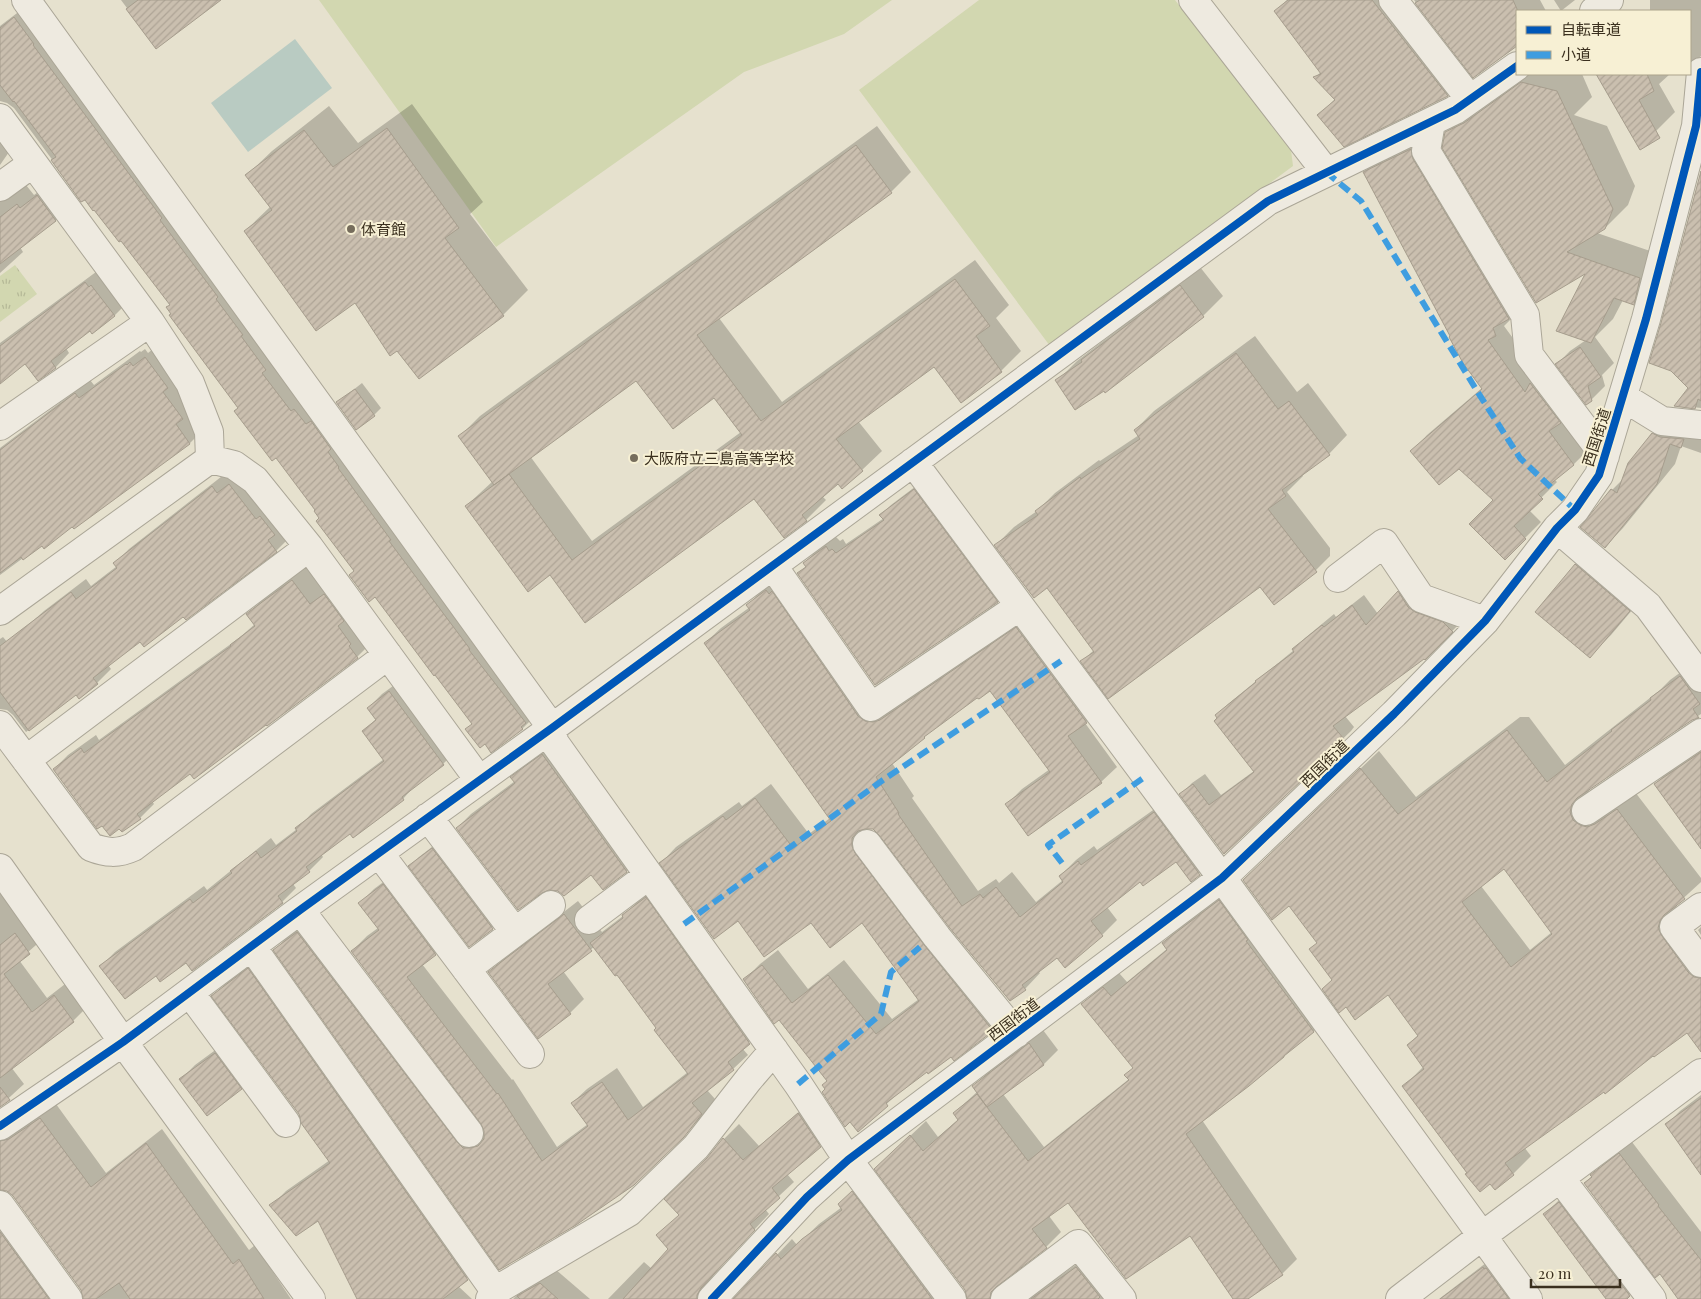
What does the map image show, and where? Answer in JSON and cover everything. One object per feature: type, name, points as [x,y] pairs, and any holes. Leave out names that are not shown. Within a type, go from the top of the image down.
[{"type":"street","points":[[26,0],[552,728],[554,742],[774,1050],[848,1160],[952,1299]]},
{"type":"street","points":[[1194,0],[1326,172]]},
{"type":"street","points":[[1393,0],[1470,99]]},
{"type":"street","points":[[1595,10],[1609,0]]},
{"type":"street","points":[[0,1126],[123,1042],[300,910],[552,728],[1268,201],[1455,110],[1516,67]]},
{"type":"street","name":"西国街道","points":[[712,1299],[807,1197],[848,1160],[1222,878],[1394,714],[1485,621],[1557,528],[1575,510],[1599,475],[1646,319],[1696,126],[1701,72]]},
{"type":"street","points":[[0,118],[150,322],[190,383],[209,432],[210,459]]},
{"type":"street","points":[[1430,122],[1426,150],[1525,315],[1529,355],[1605,456]]},
{"type":"street","points":[[0,187],[33,163]]},
{"type":"street","points":[[0,426],[150,322]]},
{"type":"street","points":[[1623,398],[1662,421],[1701,425]]},
{"type":"street","points":[[0,611],[210,459],[234,465],[255,480],[309,547],[479,780]]},
{"type":"street","points":[[913,462],[1222,878],[1528,1299]]},
{"type":"street","points":[[1557,528],[1648,606],[1701,678]]},
{"type":"street","points":[[1338,578],[1384,543],[1421,598],[1485,621]]},
{"type":"street","points":[[26,760],[309,547]]},
{"type":"street","points":[[773,566],[871,707],[1020,606]]},
{"type":"street","points":[[0,725],[91,847],[102,851],[123,852],[133,847],[388,655]]},
{"type":"street","points":[[1586,811],[1701,733]]},
{"type":"street","points":[[428,817],[515,932]]},
{"type":"street","points":[[867,844],[937,936],[1016,1034]]},
{"type":"street","points":[[379,853],[530,1054]]},
{"type":"street","points":[[0,868],[123,1042],[311,1299]]},
{"type":"street","points":[[589,920],[649,875]]},
{"type":"street","points":[[466,969],[551,905]]},
{"type":"street","points":[[1701,907],[1674,927],[1701,963]]},
{"type":"street","points":[[300,910],[469,1133]]},
{"type":"street","points":[[252,947],[492,1295],[629,1212],[696,1147],[774,1050]]},
{"type":"street","points":[[190,992],[286,1123]]},
{"type":"street","points":[[1400,1299],[1701,1073]]},
{"type":"street","points":[[1560,1178],[1652,1299]]},
{"type":"street","points":[[0,1205],[68,1299]]},
{"type":"street","points":[[1004,1299],[1078,1244],[1122,1299]]},
{"type":"green space","points":[[319,0],[892,0],[844,34],[744,72],[496,247]]},
{"type":"green space","points":[[979,0],[1175,0],[1291,150],[1293,166],[1050,346],[859,90]]},
{"type":"green space","points":[[15,265],[37,294],[0,322],[0,276]]},
{"type":"shaded area","points":[[295,39],[332,88],[248,152],[211,103]]},
{"type":"building","points":[[138,0],[221,0],[156,49],[126,9]]},
{"type":"building","points":[[1288,0],[1372,0],[1448,96],[1344,147],[1317,115],[1335,100],[1313,77],[1321,74],[1274,11]]},
{"type":"building","points":[[1420,0],[1513,0],[1517,9],[1516,47],[1473,78],[1415,3]]},
{"type":"building","points":[[14,17],[162,218],[160,220],[218,297],[216,299],[266,370],[262,373],[291,411],[294,409],[306,424],[311,421],[331,449],[328,452],[338,468],[391,540],[389,541],[469,650],[526,723],[521,727],[523,729],[491,753],[485,744],[480,748],[465,729],[472,724],[375,597],[369,602],[349,575],[354,571],[316,521],[319,518],[315,510],[276,458],[272,461],[234,411],[238,408],[169,315],[171,314],[166,307],[170,305],[121,241],[119,242],[85,200],[81,202],[51,160],[56,157],[0,85],[0,28]]},
{"type":"building","points":[[1597,75],[1647,75],[1654,91],[1639,100],[1660,138],[1640,150]]},
{"type":"building","points":[[1521,82],[1557,91],[1613,209],[1605,229],[1567,252],[1640,278],[1634,305],[1614,298],[1591,343],[1556,331],[1585,274],[1536,303],[1442,148],[1445,132],[1464,123]]},
{"type":"building","name":"体育館","points":[[387,128],[459,228],[445,238],[504,316],[419,379],[397,351],[390,356],[355,303],[316,331],[244,231],[272,210],[245,175],[304,130],[333,167]]},
{"type":"building","points":[[856,145],[892,193],[697,335],[761,421],[955,279],[990,326],[976,336],[1002,372],[961,403],[934,367],[836,439],[863,471],[842,489],[838,484],[802,515],[807,521],[784,538],[754,499],[585,623],[550,575],[528,592],[465,506],[494,485],[458,436]],"holes":[[[636,381],[673,429],[714,398],[742,435],[572,560],[509,474]]]},
{"type":"building","points":[[1411,149],[1413,159],[1509,319],[1493,328],[1496,336],[1488,340],[1525,392],[1530,383],[1561,423],[1549,431],[1574,465],[1538,494],[1543,499],[1514,526],[1526,539],[1505,560],[1469,524],[1493,500],[1459,469],[1439,485],[1410,451],[1482,389],[1463,363],[1363,172]]},
{"type":"building","points":[[1701,171],[1701,401],[1698,399],[1695,409],[1674,406],[1688,388],[1671,371],[1649,363]]},
{"type":"building","points":[[37,195],[56,221],[0,264],[0,217],[17,204],[20,208]]},
{"type":"building","points":[[85,282],[89,287],[91,285],[115,316],[92,334],[90,331],[51,361],[56,368],[38,381],[25,364],[0,384],[0,346]]},
{"type":"building","points":[[1180,285],[1204,317],[1105,393],[1104,391],[1075,410],[1055,380],[1082,362],[1081,360]]},
{"type":"building","points":[[1580,347],[1601,377],[1588,386],[1592,401],[1586,405],[1555,364]]},
{"type":"building","points":[[1236,353],[1278,409],[1289,401],[1330,455],[1282,490],[1286,496],[1268,509],[1317,572],[1274,605],[1260,587],[1108,699],[1080,661],[1094,652],[1047,588],[1034,598],[994,545],[1038,515],[1035,511],[1080,477],[1081,479],[1140,439],[1134,430]]},
{"type":"building","points":[[145,357],[168,388],[163,392],[183,419],[176,424],[190,444],[74,529],[72,527],[44,549],[42,546],[23,560],[21,557],[0,573],[0,450],[75,393],[79,398],[126,364],[130,362],[133,366]]},
{"type":"building","points":[[355,389],[375,416],[356,430],[336,402]]},
{"type":"building","points":[[1652,433],[1660,437],[1684,439],[1681,448],[1670,444],[1657,484],[1605,548],[1580,527],[1611,489],[1617,493],[1628,463]]},
{"type":"building","points":[[229,484],[256,519],[260,516],[275,535],[268,540],[277,552],[186,620],[183,617],[144,647],[140,642],[93,678],[98,684],[79,699],[76,695],[29,731],[0,692],[0,646],[71,592],[76,599],[117,568],[113,563],[212,486],[217,493]]},
{"type":"building","points":[[914,489],[998,602],[875,685],[797,573],[806,567],[803,563],[826,546],[829,551],[832,549],[836,553],[884,520],[879,515]]},
{"type":"building","points":[[1575,564],[1630,611],[1590,658],[1535,612]]},
{"type":"building","points":[[292,580],[310,604],[324,594],[344,621],[338,626],[358,658],[194,779],[190,774],[137,814],[141,819],[122,832],[119,829],[110,836],[102,826],[97,829],[53,769],[81,748],[84,753],[231,646],[255,626],[246,614]]},
{"type":"building","points":[[766,590],[769,594],[772,591],[858,716],[865,721],[873,722],[880,720],[1016,627],[1087,723],[1068,736],[1102,783],[1028,836],[1005,804],[1050,772],[990,691],[979,699],[977,698],[924,737],[876,777],[898,814],[962,906],[980,894],[983,898],[996,887],[1020,917],[1063,882],[1059,876],[1078,861],[1081,865],[1154,812],[1200,875],[1191,882],[1176,862],[1143,886],[1140,882],[1091,921],[1103,936],[1065,968],[1057,958],[1022,985],[1026,990],[1010,1001],[949,927],[879,835],[873,829],[858,831],[852,838],[852,846],[855,853],[925,946],[993,1031],[954,1061],[951,1057],[928,1074],[927,1072],[886,1103],[888,1106],[858,1132],[850,1122],[845,1127],[822,1092],[825,1089],[822,1085],[827,1081],[779,1020],[774,1024],[743,979],[762,965],[792,1003],[828,975],[876,1034],[919,1001],[862,923],[830,948],[811,923],[764,957],[738,921],[714,939],[659,863],[723,816],[726,820],[755,798],[793,848],[831,821],[704,643],[750,610],[746,605]]},
{"type":"building","points":[[1398,591],[1408,607],[1415,612],[1443,622],[1453,632],[1425,660],[1333,726],[1344,739],[1341,743],[1224,854],[1179,794],[1193,784],[1209,805],[1254,772],[1214,721],[1217,718],[1215,715],[1255,681],[1294,652],[1292,649],[1322,625],[1324,627],[1352,605],[1366,625]]},
{"type":"building","points":[[1680,676],[1700,704],[1693,709],[1699,718],[1692,720],[1577,798],[1572,804],[1570,812],[1573,820],[1587,827],[1595,824],[1617,809],[1685,899],[1664,915],[1658,928],[1688,972],[1694,977],[1701,978],[1701,1052],[1687,1033],[1653,1056],[1605,1094],[1604,1092],[1505,1163],[1514,1175],[1495,1190],[1490,1184],[1480,1192],[1402,1086],[1424,1069],[1407,1045],[1418,1036],[1388,995],[1355,1020],[1346,1007],[1339,1013],[1322,989],[1332,980],[1309,949],[1317,943],[1289,906],[1272,920],[1243,880],[1360,768],[1398,814],[1507,730],[1547,782],[1651,700],[1650,698]],"holes":[[[1504,869],[1552,934],[1511,967],[1462,902]]]},
{"type":"building","points":[[389,691],[444,765],[402,797],[404,800],[353,838],[350,834],[306,867],[310,872],[278,896],[283,903],[192,971],[186,963],[160,982],[156,976],[125,999],[99,966],[190,899],[193,903],[232,873],[230,871],[256,851],[261,858],[297,831],[295,828],[384,761],[362,731],[376,720],[367,708]]},
{"type":"building","points":[[1701,752],[1701,849],[1654,784]]},
{"type":"building","points":[[542,754],[627,872],[603,890],[591,875],[564,896],[558,891],[549,890],[518,910],[456,828],[515,783],[510,777]]},
{"type":"building","points":[[432,848],[493,929],[469,947],[408,866]]},
{"type":"building","points":[[383,884],[436,955],[407,977],[498,1093],[542,1161],[588,1126],[571,1103],[602,1082],[628,1120],[688,1074],[654,1030],[656,1028],[617,975],[615,976],[590,943],[623,918],[622,915],[646,897],[750,1044],[728,1062],[734,1070],[692,1103],[702,1114],[684,1137],[634,1185],[576,1225],[499,1270],[273,950],[297,932],[457,1142],[463,1148],[478,1146],[484,1139],[484,1131],[481,1124],[351,951],[379,930],[358,903]]},
{"type":"building","points":[[1219,900],[1248,940],[1246,941],[1314,1032],[1249,1086],[1186,1134],[1283,1275],[1248,1299],[1233,1299],[1190,1236],[1126,1279],[1068,1203],[1032,1229],[1047,1248],[996,1287],[991,1292],[990,1299],[967,1299],[965,1290],[874,1169],[910,1135],[923,1151],[958,1120],[953,1113],[977,1094],[1028,1161],[1129,1080],[1124,1075],[1133,1068],[1081,1004],[1103,987],[1111,996],[1167,950],[1162,943]]},
{"type":"building","points":[[564,914],[592,951],[548,984],[571,1014],[538,1039],[488,972]]},
{"type":"building","points":[[15,933],[30,954],[4,974],[32,1012],[54,995],[74,1022],[0,1078],[0,945]]},
{"type":"building","points":[[248,968],[468,1280],[443,1299],[357,1299],[318,1221],[296,1236],[269,1205],[330,1163],[301,1123],[299,1114],[211,996]]},
{"type":"building","points":[[1029,1043],[1044,1065],[987,1107],[972,1086]]},
{"type":"building","points":[[215,1053],[242,1089],[207,1116],[179,1079]]},
{"type":"building","points":[[0,1087],[10,1100],[0,1107]]},
{"type":"building","points":[[1701,1098],[1701,1175],[1665,1124]]},
{"type":"building","points":[[798,1113],[821,1147],[772,1188],[780,1198],[750,1224],[755,1230],[701,1288],[697,1299],[623,1299],[668,1249],[656,1235],[679,1215],[664,1199],[707,1158],[723,1138],[743,1160]]},
{"type":"building","points":[[40,1118],[91,1187],[146,1143],[233,1264],[239,1259],[264,1299],[130,1299],[119,1283],[96,1299],[83,1299],[81,1290],[13,1196],[7,1191],[0,1190],[0,1141],[9,1139]]},
{"type":"building","points":[[1619,1153],[1701,1260],[1701,1299],[1678,1299],[1660,1274],[1655,1278],[1584,1183],[1592,1177],[1590,1175]]},
{"type":"building","points":[[852,1191],[932,1299],[733,1299],[776,1253],[781,1259],[802,1239],[842,1210],[838,1204]]},
{"type":"building","points":[[1559,1202],[1630,1296],[1627,1299],[1606,1299],[1543,1214]]},
{"type":"building","points":[[0,1232],[49,1299],[0,1299]]},
{"type":"building","points":[[1076,1267],[1100,1297],[1098,1299],[1031,1299]]},
{"type":"building","points":[[1483,1267],[1484,1269],[1486,1268],[1509,1299],[1440,1299]]},
{"type":"building","points":[[540,1283],[558,1299],[520,1299],[517,1296]]},
{"type":"marked path","points":[[1326,172],[1361,201],[1520,458],[1575,510]]},
{"type":"marked path","points":[[684,924],[883,780],[1061,661]]},
{"type":"marked path","points":[[1062,863],[1048,845],[1146,776]]},
{"type":"marked path","points":[[798,1084],[881,1014],[891,972],[920,947]]},
{"type":"cycle path","points":[[0,1126],[123,1042],[300,910],[552,728],[1268,201],[1455,110],[1516,67]]},
{"type":"cycle path","points":[[712,1299],[807,1197],[848,1160],[1222,878],[1394,714],[1485,621],[1557,528],[1575,510],[1599,475],[1646,319],[1696,126],[1701,72]]},
{"type":"place","name":"体育館","points":[[351,229]]},
{"type":"place","name":"大阪府立三島高等学校","points":[[634,458]]}]
